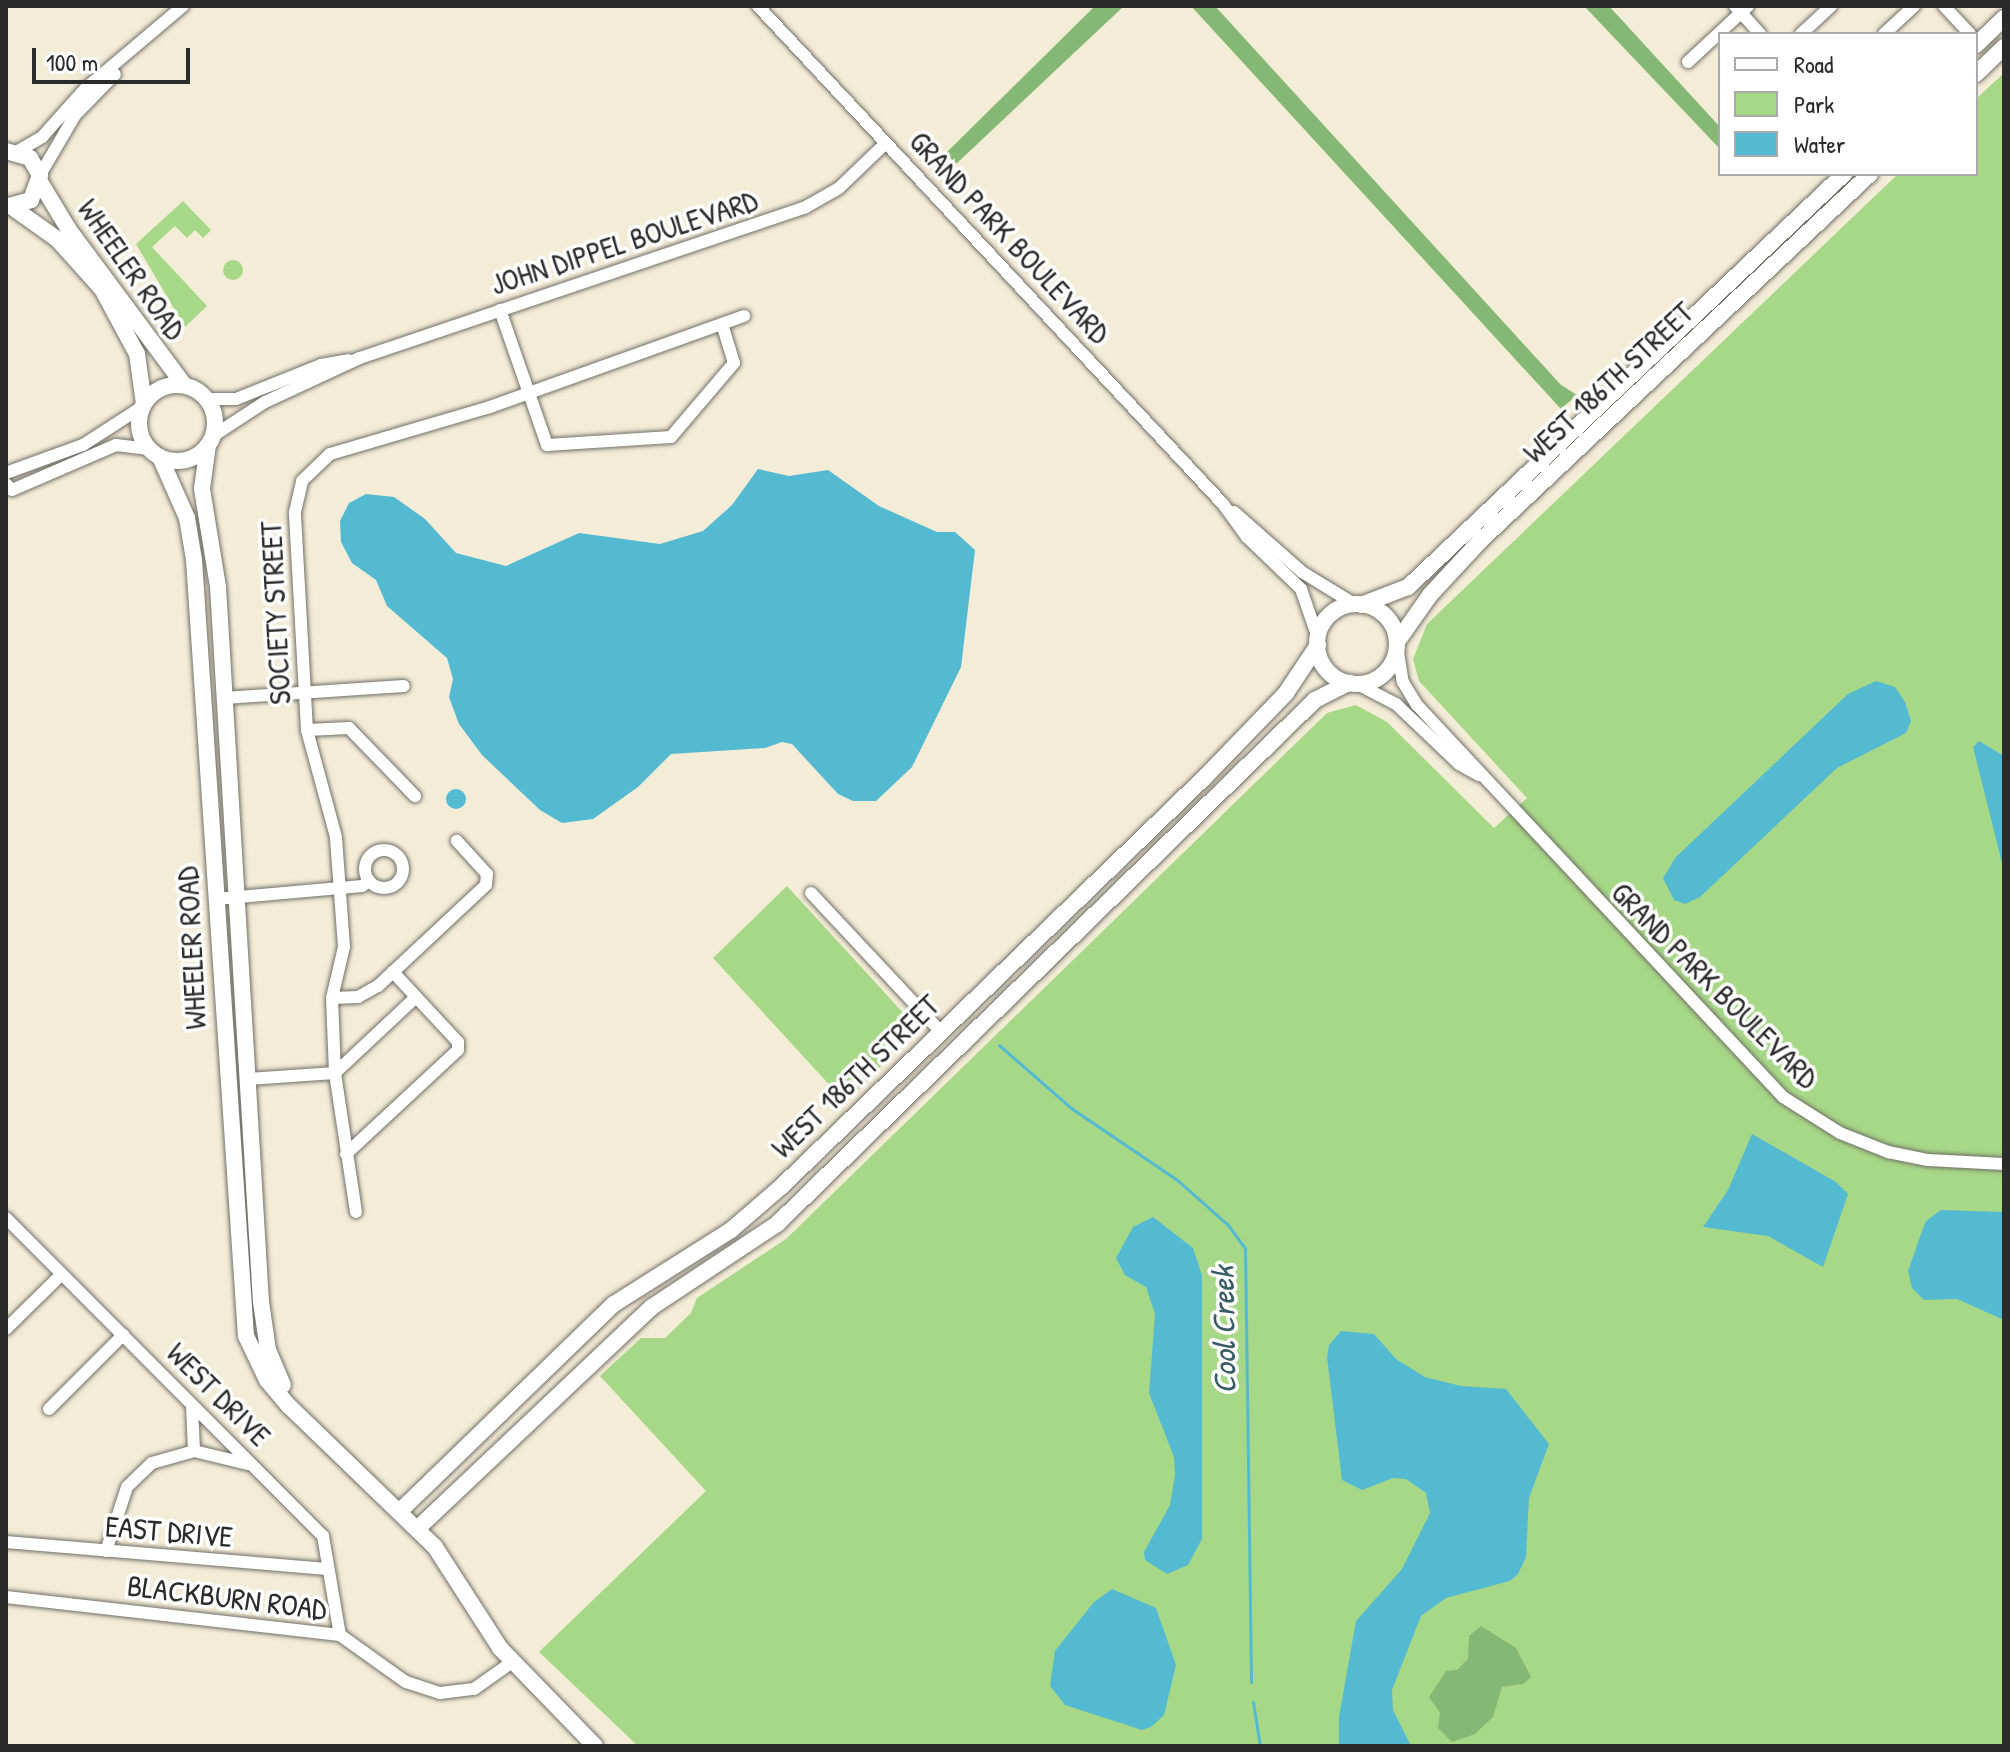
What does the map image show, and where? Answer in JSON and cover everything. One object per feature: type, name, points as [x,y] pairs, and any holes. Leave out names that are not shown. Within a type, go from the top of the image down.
[{"type":"street","points":[[9,206],[31,200],[75,115],[127,58],[183,6]]},
{"type":"street","name":"GRAND PARK BOULEVARD","points":[[758,6],[1223,504],[1302,572],[1358,604]]},
{"type":"street","points":[[1803,32],[1831,6]]},
{"type":"street","points":[[1886,32],[1914,6]]},
{"type":"street","points":[[1944,6],[1968,32]]},
{"type":"street","points":[[1688,62],[1741,8],[1759,32]]},
{"type":"street","points":[[1978,38],[2004,18]]},
{"type":"street","points":[[1978,42],[1998,52],[1978,72]]},
{"type":"street","points":[[11,150],[42,137],[86,88],[127,58]]},
{"type":"street","name":"JOHN DIPPEL BOULEVARD","points":[[210,441],[265,402],[360,358],[804,208],[839,188],[886,143]]},
{"type":"street","name":"WHEELER ROAD","points":[[11,150],[35,163],[40,179],[69,230],[184,385]]},
{"type":"street","name":"WEST 186TH STREET","points":[[1358,604],[1408,587],[1842,176]]},
{"type":"street","name":"WEST 186TH STREET","points":[[1397,644],[1430,595],[1477,543],[1868,176]]},
{"type":"street","name":"WHEELER ROAD","points":[[9,206],[57,239],[102,289],[137,354],[143,406]]},
{"type":"street","points":[[500,310],[547,445],[660,442],[671,437],[734,363],[722,324]]},
{"type":"street","name":"SOCIETY STREET","points":[[356,1212],[335,1073],[332,998],[344,947],[336,837],[315,775],[307,730],[308,692],[295,499],[307,475],[330,454],[529,393],[744,316]]},
{"type":"street","name":"JOHN DIPPEL BOULEVARD","points":[[207,399],[236,399],[321,365],[360,358]]},
{"type":"street","points":[[6,473],[83,445],[143,406],[158,390],[184,385],[207,399],[215,418],[210,441],[187,460],[116,445],[12,490],[6,484]]},
{"type":"street","points":[[143,406],[139,431],[154,453]]},
{"type":"street","name":"WHEELER ROAD","points":[[210,441],[202,489],[213,536],[263,1327],[274,1370],[307,1420]]},
{"type":"street","name":"WHEELER ROAD","points":[[154,453],[187,518],[194,560],[242,1318],[267,1380],[422,1533],[453,1570],[477,1616],[512,1662],[595,1746]]},
{"type":"street","name":"GRAND PARK BOULEVARD","points":[[1223,504],[1247,537],[1308,599],[1318,642]]},
{"type":"street","points":[[1358,604],[1387,618],[1397,644],[1384,673],[1353,683],[1324,667],[1318,642],[1327,618],[1358,604]]},
{"type":"street","name":"WEST 186TH STREET","points":[[399,1512],[614,1304],[741,1221],[853,1118],[1255,725],[1318,642]]},
{"type":"street","name":"GRAND PARK BOULEVARD","points":[[1397,644],[1403,682],[1413,701],[1468,756],[1479,775],[1794,1106],[1840,1133],[1888,1152],[1928,1160],[2004,1164]]},
{"type":"street","name":"GRAND PARK BOULEVARD","points":[[1353,683],[1396,704],[1459,764],[1479,775]]},
{"type":"street","name":"WEST 186TH STREET","points":[[422,1533],[652,1307],[758,1239],[870,1135],[1315,700],[1353,683]]},
{"type":"street","points":[[224,698],[404,686]]},
{"type":"street","points":[[307,730],[353,731],[415,796]]},
{"type":"street","points":[[332,998],[358,997],[393,972],[488,882],[487,874],[457,841]]},
{"type":"street","points":[[216,899],[340,887],[369,881]]},
{"type":"street","points":[[811,893],[941,1032]]},
{"type":"street","points":[[346,1154],[458,1046],[393,972]]},
{"type":"street","points":[[248,1079],[335,1073],[416,997]]},
{"type":"street","points":[[853,1118],[870,1135]]},
{"type":"street","name":"WEST DRIVE","points":[[6,1218],[323,1536],[340,1635]]},
{"type":"street","points":[[6,1329],[62,1274]]},
{"type":"street","points":[[49,1409],[123,1335]]},
{"type":"street","points":[[192,1405],[194,1451]]},
{"type":"street","points":[[106,1551],[119,1503],[137,1475],[159,1460],[194,1451],[254,1467]]},
{"type":"street","name":"EAST DRIVE","points":[[6,1542],[327,1569]]},
{"type":"street","name":"BLACKBURN ROAD","points":[[6,1597],[340,1635],[406,1682],[440,1693],[474,1689],[512,1662]]},
{"type":"green space","points":[[1095,6],[1124,6],[956,164],[946,153]]},
{"type":"green space","points":[[1191,6],[1215,6],[1561,385],[1577,395],[1561,409]]},
{"type":"green space","points":[[1584,6],[1609,6],[1718,125],[1718,147]]},
{"type":"green space","points":[[2004,73],[2004,1746],[638,1746],[539,1652],[706,1491],[600,1376],[641,1338],[665,1338],[691,1313],[697,1298],[786,1239],[1327,713],[1356,705],[1387,722],[1494,828],[1527,798],[1419,681],[1413,659],[1427,624],[1896,176],[1978,176],[1978,97]]},
{"type":"green space","points":[[183,201],[211,230],[203,238],[195,230],[187,238],[175,226],[152,247],[207,306],[185,327],[136,244]]},
{"type":"green space","points":[[229,260],[237,260],[243,270],[237,280],[229,280],[223,274],[223,266]]},
{"type":"green space","points":[[787,886],[917,1028],[846,1103],[713,958]]},
{"type":"green space","points":[[1481,1626],[1516,1648],[1531,1677],[1523,1684],[1502,1687],[1493,1717],[1475,1734],[1452,1742],[1438,1728],[1440,1713],[1429,1697],[1446,1671],[1457,1670],[1468,1659],[1469,1636]]},
{"type":"water","points":[[758,469],[789,476],[828,470],[879,506],[937,532],[955,532],[975,550],[961,667],[912,767],[876,801],[853,801],[838,794],[792,744],[782,742],[765,748],[671,754],[638,787],[593,819],[562,823],[540,810],[482,755],[459,724],[449,697],[453,679],[447,658],[387,606],[376,580],[352,563],[341,542],[340,521],[349,503],[366,494],[394,497],[425,519],[456,553],[506,566],[579,533],[660,544],[703,531],[732,505]]},
{"type":"water","points":[[1876,681],[1895,687],[1905,702],[1911,721],[1906,733],[1837,768],[1700,897],[1685,904],[1674,900],[1663,878],[1676,857],[1848,694]]},
{"type":"water","points":[[1979,741],[2004,756],[2004,871],[1973,747]]},
{"type":"water","points":[[452,789],[460,789],[466,799],[460,809],[452,809],[446,803],[446,795]]},
{"type":"water","points":[[1752,1134],[1836,1182],[1848,1194],[1823,1267],[1768,1236],[1703,1227],[1728,1190]]},
{"type":"water","points":[[1941,1210],[2004,1212],[2004,1320],[1957,1299],[1924,1300],[1912,1288],[1908,1271],[1921,1234],[1926,1221]]},
{"type":"water","points":[[1153,1217],[1193,1248],[1202,1275],[1202,1539],[1188,1565],[1167,1574],[1145,1560],[1144,1552],[1170,1505],[1175,1475],[1174,1457],[1149,1393],[1155,1314],[1146,1287],[1125,1275],[1116,1258],[1133,1227]]},
{"type":"water","points":[[1341,1331],[1374,1334],[1396,1359],[1425,1377],[1461,1386],[1506,1389],[1549,1444],[1529,1498],[1526,1557],[1518,1574],[1510,1581],[1446,1598],[1421,1616],[1392,1690],[1393,1710],[1411,1746],[1339,1746],[1339,1717],[1356,1621],[1402,1569],[1430,1513],[1426,1493],[1406,1479],[1393,1478],[1362,1490],[1342,1480],[1327,1357],[1329,1345]]},
{"type":"water","points":[[1112,1589],[1156,1608],[1176,1665],[1164,1715],[1151,1727],[1142,1730],[1065,1705],[1050,1686],[1055,1651],[1094,1602]]},
{"type":"waterway","name":"Cool Creek","points":[[999,1045],[1071,1108],[1176,1179],[1228,1225],[1245,1248],[1251,1682]]},
{"type":"waterway","name":"Cool Creek","points":[[1253,1702],[1260,1746]]}]
